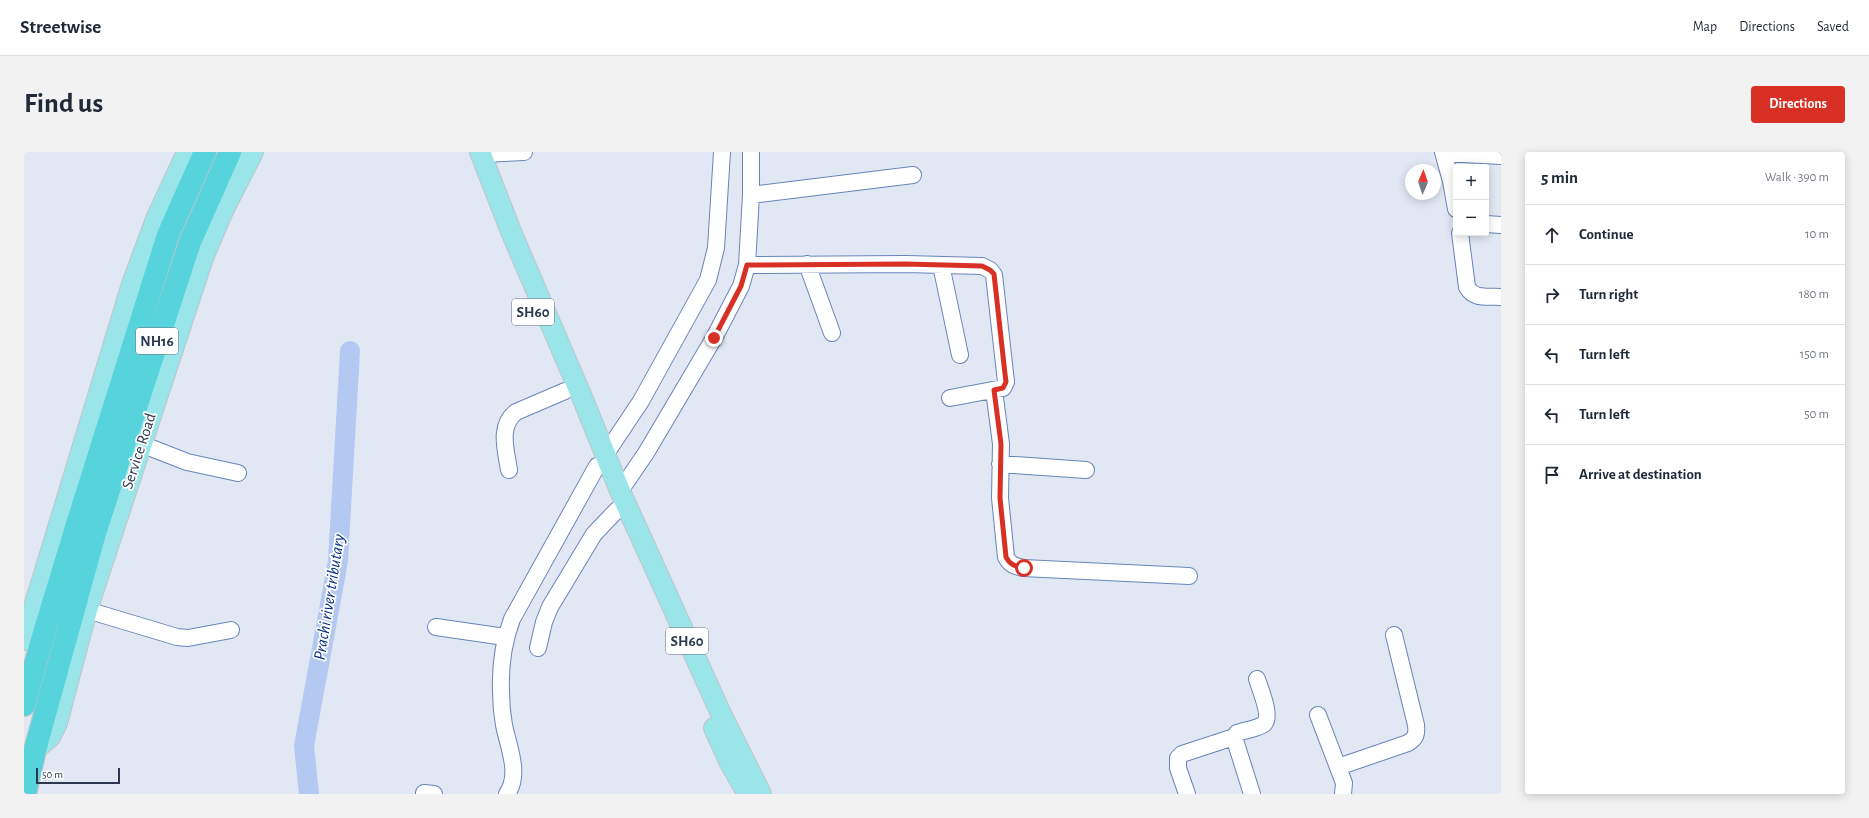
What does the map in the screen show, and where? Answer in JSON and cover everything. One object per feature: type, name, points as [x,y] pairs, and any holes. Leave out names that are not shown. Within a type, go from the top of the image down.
[{"type":"highway","name":"NH16","points":[[25,794],[86,527],[168,235],[205,152]]},
{"type":"highway","name":"NH16","points":[[24,705],[44,633],[86,527],[190,242],[230,152]]},
{"type":"main road","points":[[24,640],[132,284],[156,219],[187,152]]},
{"type":"main road","name":"Service Road","points":[[35,750],[50,738],[57,723],[87,610],[203,258],[223,211],[253,152]]},
{"type":"main road","name":"SH60","points":[[477,153],[565,391],[602,463]]},
{"type":"main road","name":"SH60","points":[[477,153],[512,234],[602,463],[729,761],[748,794]]},
{"type":"main road","name":"SH60","points":[[616,496],[719,709],[762,794]]},
{"type":"street","points":[[477,153],[524,152]]},
{"type":"street","points":[[507,794],[513,780],[514,765],[504,724],[501,692],[501,661],[505,638],[512,618],[602,463],[641,401],[708,280],[716,248],[722,152]]},
{"type":"street","points":[[538,648],[544,622],[550,607],[616,496],[646,453],[714,338],[741,286],[747,265],[751,195],[751,152]]},
{"type":"street","points":[[1454,200],[1444,153],[1501,156]]},
{"type":"street","points":[[751,195],[914,175]]},
{"type":"street","points":[[1489,224],[1501,225]]},
{"type":"street","points":[[1460,236],[1467,287],[1470,293],[1476,296],[1501,297]]},
{"type":"street","points":[[807,264],[832,332]]},
{"type":"street","points":[[747,265],[940,265],[982,266],[990,270],[994,274],[1006,382],[1003,388],[950,398]]},
{"type":"street","points":[[940,265],[960,355]]},
{"type":"street","points":[[994,390],[1001,444],[1000,498],[1006,557],[1009,563],[1024,568],[1189,576]]},
{"type":"street","points":[[509,470],[504,432],[510,417],[516,412],[565,391]]},
{"type":"street","points":[[141,444],[187,462],[238,473]]},
{"type":"street","points":[[1000,464],[1086,470]]},
{"type":"street","points":[[87,610],[177,637],[188,638],[231,630]]},
{"type":"street","points":[[436,627],[505,638]]},
{"type":"street","points":[[1338,767],[1408,743],[1414,739],[1417,733],[1394,635]]},
{"type":"street","points":[[1187,794],[1178,768],[1178,758],[1182,754],[1234,737],[1237,733],[1265,723],[1267,711],[1257,679]]},
{"type":"street","points":[[1318,715],[1344,783],[1343,794]]},
{"type":"street","points":[[1234,737],[1252,794]]},
{"type":"waterway","name":"Prachi river tributary","points":[[309,794],[304,746],[338,561],[350,351]]},
{"type":"route","points":[[714,338],[741,286],[747,265],[906,264],[982,266],[990,270],[994,274],[994,285],[1006,382],[1003,388],[994,390],[1001,444],[1000,498],[1006,557],[1009,563],[1024,568]]}]
